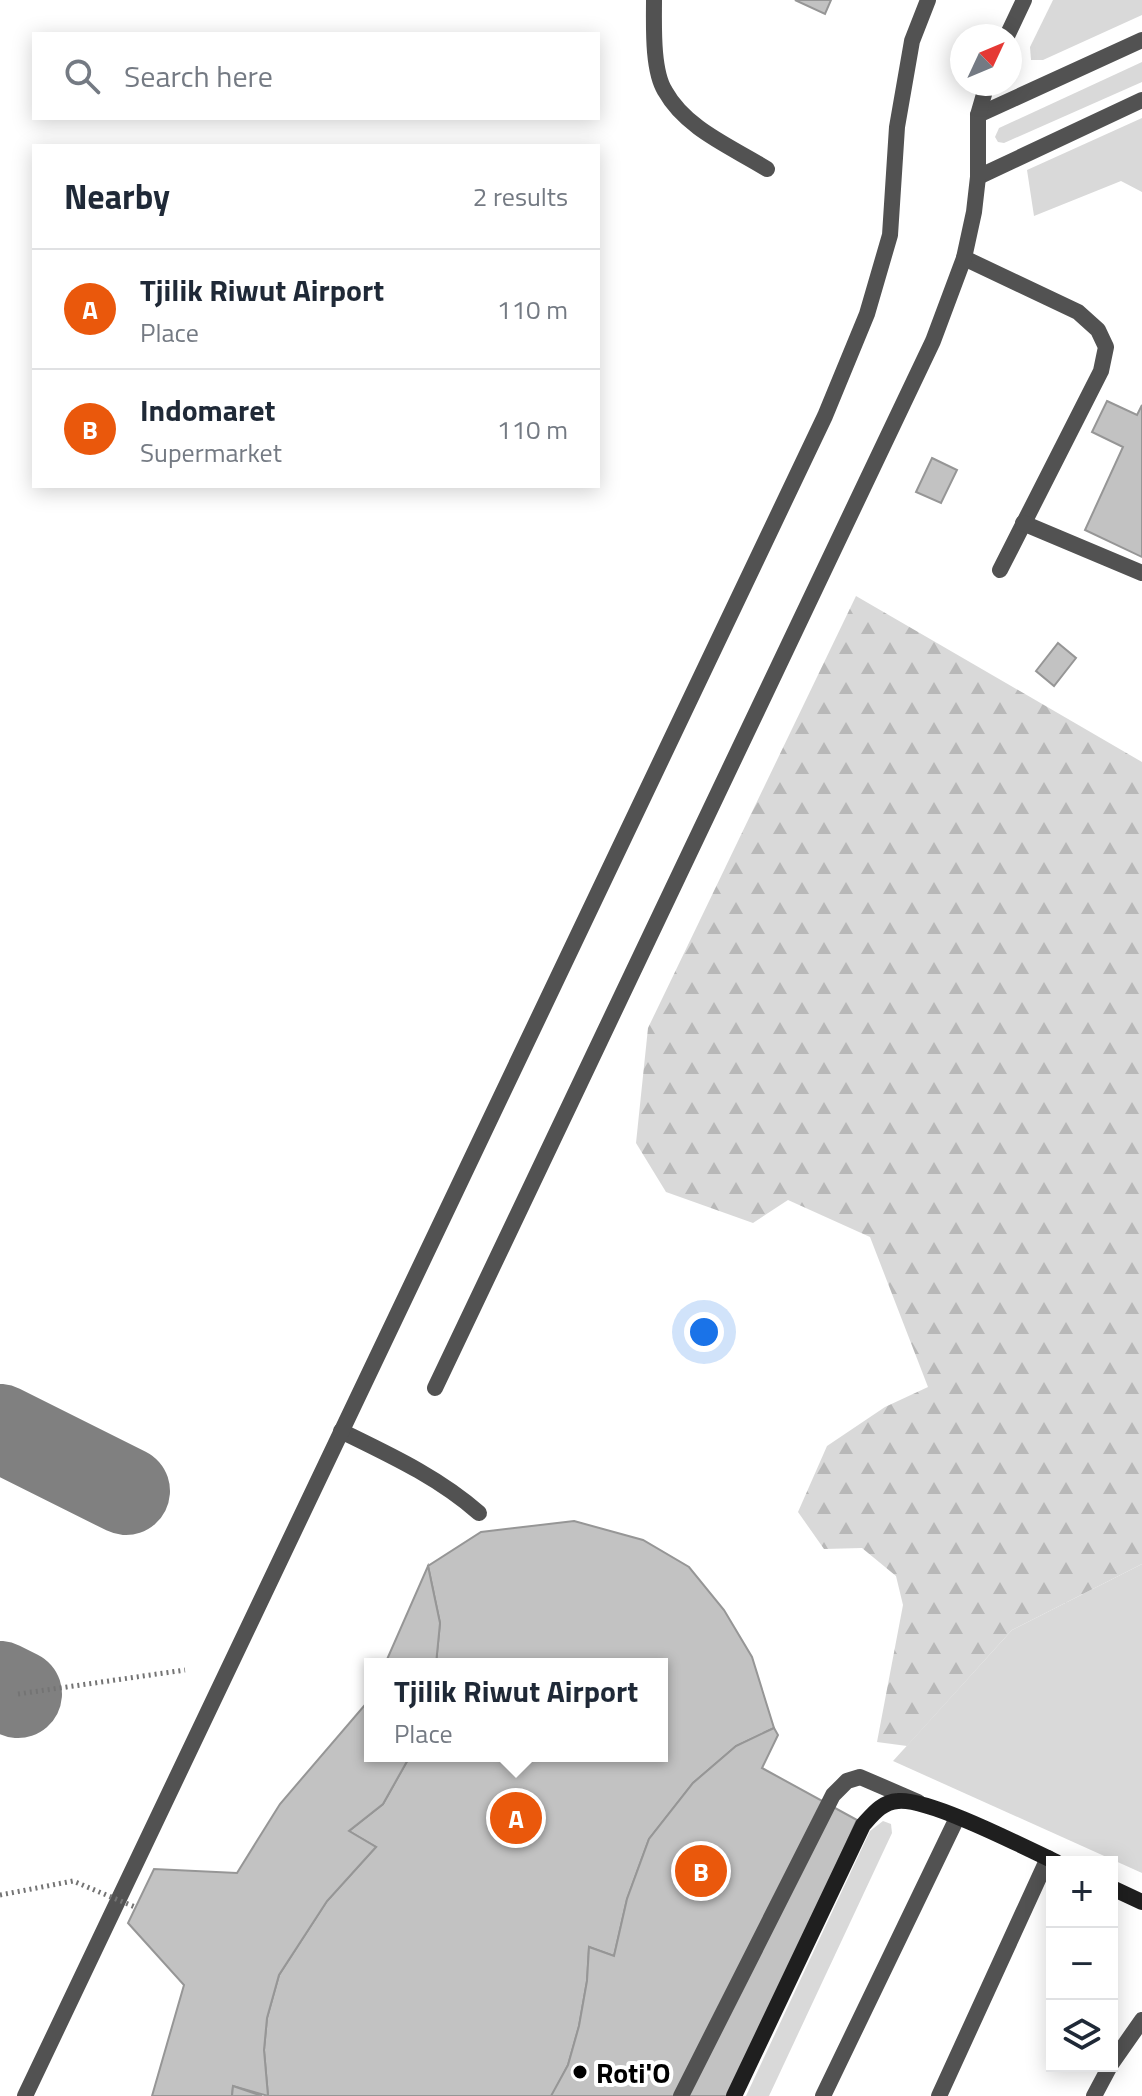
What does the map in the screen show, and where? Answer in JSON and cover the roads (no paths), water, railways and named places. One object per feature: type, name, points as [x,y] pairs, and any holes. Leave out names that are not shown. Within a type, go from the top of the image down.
[{"type":"street","points":[[734,2096],[863,1825],[879,1807],[897,1800],[923,1804],[1046,1857]]},
{"type":"street","points":[[1118,1891],[1142,1902]]},
{"type":"lane","points":[[654,0],[654,42],[664,90],[689,121],[767,169]]},
{"type":"lane","points":[[25,2096],[837,387],[867,314],[890,235],[897,127],[912,41],[928,0]]},
{"type":"lane","points":[[1013,24],[1024,0]]},
{"type":"lane","points":[[978,115],[1142,40]]},
{"type":"lane","points":[[435,1388],[933,341],[964,258],[974,212],[978,177],[978,115],[984,96]]},
{"type":"lane","points":[[978,177],[1142,100]]},
{"type":"lane","points":[[964,258],[1078,312],[1098,330],[1106,347],[1101,371],[1000,570]]},
{"type":"lane","points":[[1023,523],[1142,573]]},
{"type":"lane","points":[[341,1431],[416,1467],[455,1492],[479,1513]]},
{"type":"lane","points":[[681,2096],[833,1795],[847,1781],[860,1777],[923,1804]]},
{"type":"lane","points":[[823,2096],[957,1818]]},
{"type":"lane","points":[[939,2096],[1046,1873]]},
{"type":"lane","points":[[1118,2055],[1142,2020]]},
{"type":"lane","points":[[1094,2096],[1107,2072]]},
{"type":"place","name":"Tjilik Riwut Airport","points":[[516,1818]]},
{"type":"place","name":"Indomaret","points":[[701,1871]]},
{"type":"place","name":"Roti'O","points":[[580,2072]]}]
